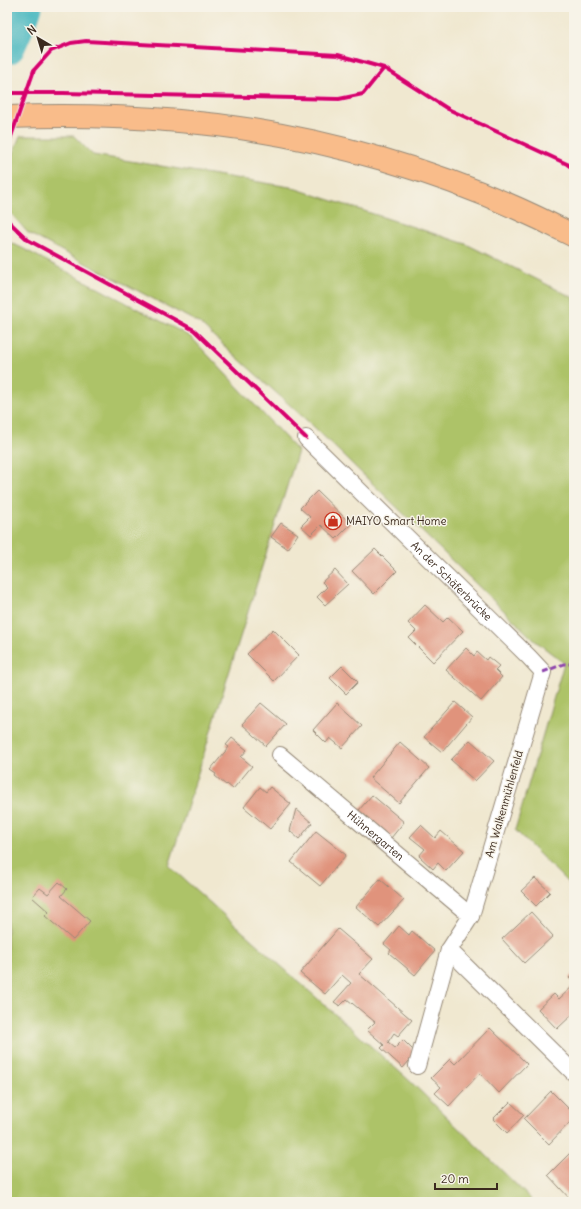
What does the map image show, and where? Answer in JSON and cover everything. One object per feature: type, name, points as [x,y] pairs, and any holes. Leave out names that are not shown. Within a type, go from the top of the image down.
[{"type":"main road","points":[[7,117],[53,115],[135,117],[180,121],[255,131],[315,142],[359,153],[446,180],[530,215],[574,236]]},
{"type":"street","name":"An der Schäferbrücke","points":[[306,438],[529,656]]},
{"type":"street","name":"Am Walkenmühlenfeld","points":[[417,1066],[449,950],[471,916],[543,672],[529,656]]},
{"type":"street","name":"Hühnergarten","points":[[280,755],[471,916]]},
{"type":"street","points":[[449,950],[574,1073]]},
{"type":"green space","points":[[20,136],[74,136],[93,155],[290,187],[466,244],[574,298],[574,889],[515,830],[564,663],[534,640],[313,426],[199,323],[28,233],[7,209],[7,168]]},
{"type":"green space","points":[[7,241],[191,337],[298,451],[169,866],[411,1082],[534,1202],[7,1202]]},
{"type":"building","points":[[317,491],[351,524],[336,539],[321,525],[311,535],[301,526],[310,517],[300,508]]},
{"type":"building","points":[[281,523],[298,534],[288,549],[271,537]]},
{"type":"building","points":[[375,549],[397,571],[374,594],[352,571]]},
{"type":"building","points":[[335,570],[348,584],[325,605],[317,597],[327,587],[322,582]]},
{"type":"building","points":[[425,605],[443,622],[448,617],[463,631],[433,662],[409,638],[416,631],[408,623]]},
{"type":"building","points":[[273,629],[299,655],[274,681],[247,654]]},
{"type":"building","points":[[466,648],[474,656],[477,652],[486,660],[488,657],[499,666],[495,670],[502,677],[481,701],[446,670]]},
{"type":"building","points":[[342,666],[358,682],[346,694],[330,678]]},
{"type":"building","points":[[455,702],[472,717],[442,752],[424,737]]},
{"type":"building","points":[[261,703],[286,724],[266,746],[242,724]]},
{"type":"building","points":[[337,703],[362,726],[342,748],[330,738],[326,743],[313,730]]},
{"type":"building","points":[[232,738],[247,750],[241,757],[252,766],[233,789],[215,776],[216,774],[210,770],[229,747],[226,745]]},
{"type":"building","points":[[470,740],[494,761],[475,781],[451,760]]},
{"type":"building","points":[[400,742],[429,768],[399,803],[370,778]]},
{"type":"building","points":[[260,787],[266,792],[270,787],[291,804],[270,829],[244,807]]},
{"type":"building","points":[[372,795],[404,822],[391,838],[359,810]]},
{"type":"building","points":[[296,809],[312,823],[299,839],[290,831]]},
{"type":"building","points":[[421,825],[435,838],[441,831],[464,851],[446,871],[438,863],[433,869],[419,856],[425,849],[410,837]]},
{"type":"building","points":[[316,831],[346,855],[320,886],[291,862]]},
{"type":"building","points":[[535,878],[550,892],[536,906],[521,891]]},
{"type":"building","points":[[380,879],[404,900],[379,927],[356,907]]},
{"type":"building","points":[[59,882],[67,889],[61,896],[90,921],[73,940],[45,916],[49,912],[32,897],[40,888],[48,894]]},
{"type":"building","points":[[531,912],[553,936],[524,963],[502,939]]},
{"type":"building","points":[[399,926],[409,935],[412,931],[435,951],[415,975],[389,953],[391,950],[384,944]]},
{"type":"building","points":[[338,929],[373,959],[359,974],[412,1020],[398,1036],[394,1033],[388,1042],[395,1048],[403,1040],[416,1053],[403,1068],[381,1048],[384,1045],[367,1030],[375,1022],[347,999],[340,1006],[334,1002],[351,983],[342,975],[325,994],[300,973]]},
{"type":"building","points":[[574,973],[574,983],[569,978]]},
{"type":"building","points":[[574,985],[574,1013],[557,1029],[538,1009],[554,994],[559,999]]},
{"type":"building","points":[[490,1028],[527,1064],[499,1093],[480,1073],[449,1106],[435,1093],[441,1087],[431,1078],[450,1059],[455,1064]]},
{"type":"building","points":[[551,1091],[574,1114],[574,1118],[549,1144],[524,1119]]},
{"type":"building","points":[[510,1102],[524,1115],[507,1133],[493,1119]]},
{"type":"building","points":[[574,1149],[574,1197],[571,1200],[548,1175]]},
{"type":"waterway","points":[[7,46],[24,7]]},
{"type":"marked path","points":[[543,672],[564,664],[574,664]]},
{"type":"cycle path","points":[[7,148],[34,70],[51,51],[71,43],[86,41],[338,55],[384,68],[448,109],[567,164],[574,169]]},
{"type":"cycle path","points":[[7,93],[339,99],[363,94],[384,68]]},
{"type":"cycle path","points":[[7,220],[28,240],[194,330],[306,438]]},
{"type":"place","name":"MAIYO Smart Home","points":[[333,521]]}]
